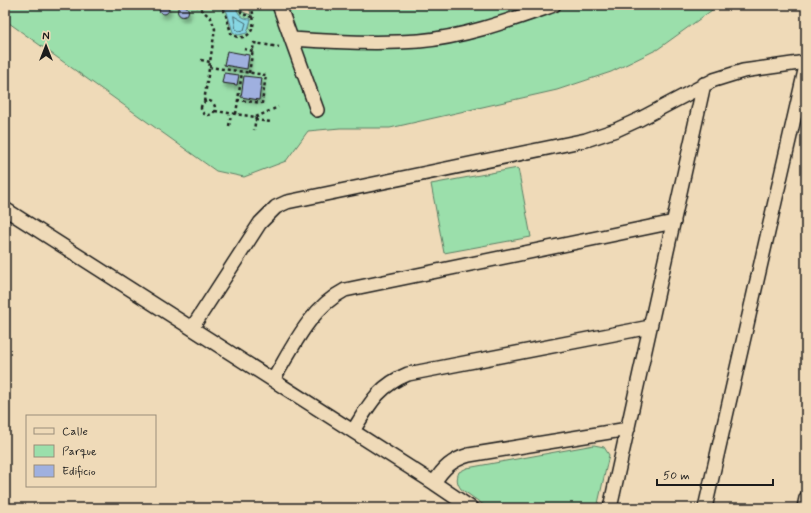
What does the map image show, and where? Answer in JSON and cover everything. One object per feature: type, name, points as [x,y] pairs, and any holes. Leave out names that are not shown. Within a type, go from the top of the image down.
[{"type":"street","points":[[279,5],[316,110]]},
{"type":"street","points":[[294,44],[420,40],[486,27],[554,5]]},
{"type":"street","points":[[192,328],[260,223],[276,207],[287,202],[586,140],[640,120],[704,84],[743,72],[806,62]]},
{"type":"street","points":[[705,508],[806,66]]},
{"type":"street","points":[[610,508],[704,84]]},
{"type":"street","points":[[5,209],[434,483],[470,508]]},
{"type":"street","points":[[273,380],[314,314],[333,296],[345,290],[674,222]]},
{"type":"street","points":[[353,431],[378,393],[396,378],[408,374],[650,327]]},
{"type":"street","points":[[434,483],[447,466],[460,458],[628,429]]},
{"type":"street","points":[[804,508],[806,498]]},
{"type":"path","points":[[196,5],[211,18],[215,24],[204,102],[200,108],[204,115],[211,115],[215,111],[215,105],[212,102],[204,102]]},
{"type":"path","points":[[219,5],[225,12],[231,32],[235,36],[242,37],[249,34],[252,29],[252,5]]},
{"type":"path","points":[[238,5],[242,14],[253,17]]},
{"type":"path","points":[[249,73],[254,43],[294,44]]},
{"type":"path","points":[[244,49],[253,51]]},
{"type":"path","points":[[201,60],[210,62]]},
{"type":"path","points":[[209,67],[266,75],[262,103],[238,100]]},
{"type":"path","points":[[236,114],[242,72]]},
{"type":"path","points":[[255,119],[278,107]]},
{"type":"path","points":[[215,111],[271,122]]},
{"type":"path","points":[[229,126],[231,114]]},
{"type":"path","points":[[254,130],[255,119]]},
{"type":"green space","points":[[5,5],[222,5],[227,12],[230,27],[241,35],[249,29],[251,19],[240,15],[236,5],[240,5],[243,12],[251,15],[249,5],[719,5],[658,49],[611,72],[557,90],[390,128],[340,128],[308,131],[286,161],[244,177],[216,171],[9,23],[5,19]]},
{"type":"green space","points":[[518,168],[531,237],[444,253],[431,184]]},
{"type":"green space","points":[[594,445],[604,447],[609,455],[597,508],[488,508],[461,489],[458,483],[457,477],[459,472],[467,468]]},
{"type":"water","points":[[222,5],[236,5],[240,15],[251,19],[247,33],[238,35],[233,32],[227,12]]},
{"type":"building","points":[[162,4],[166,4],[168,5],[168,13],[162,14],[159,11],[159,7]]},
{"type":"building","points":[[183,5],[187,7],[189,11],[187,15],[183,17],[179,15],[177,11],[179,7]]},
{"type":"building","points":[[227,51],[249,55],[247,69],[224,65]]},
{"type":"building","points":[[224,73],[239,75],[237,85],[222,83]]},
{"type":"building","points":[[244,76],[262,78],[259,100],[241,97]]}]
